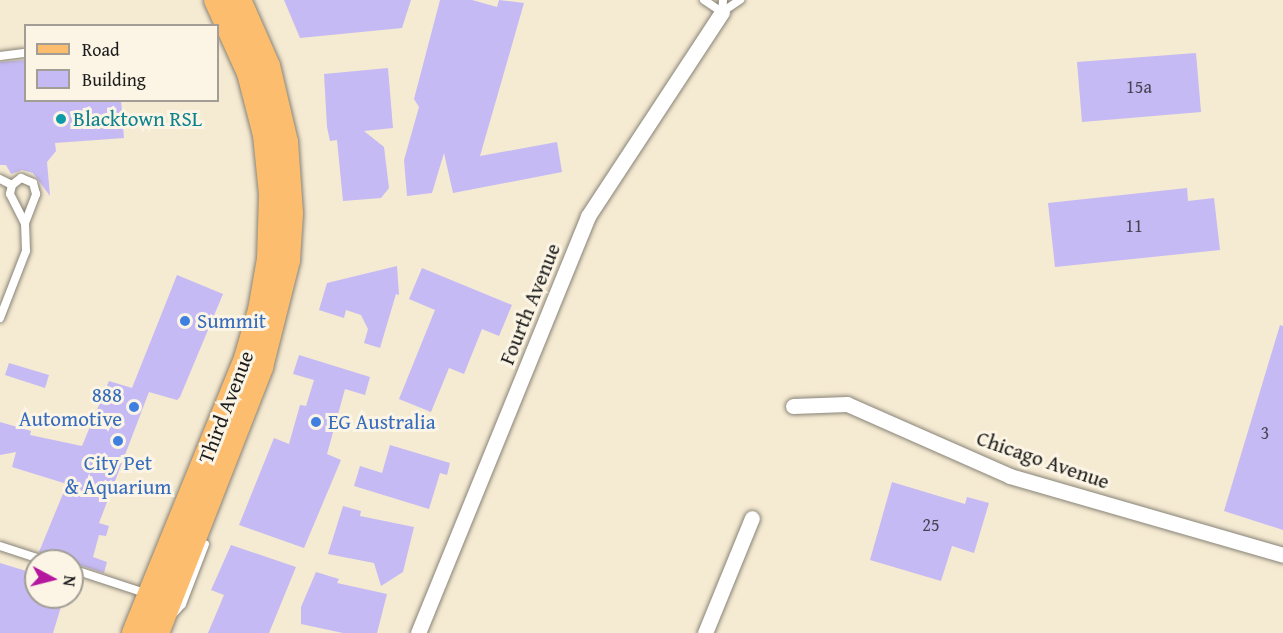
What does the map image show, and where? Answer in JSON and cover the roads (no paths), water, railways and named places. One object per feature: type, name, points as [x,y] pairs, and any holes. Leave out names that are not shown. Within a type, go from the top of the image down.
[{"type":"main road","name":"Third Avenue","points":[[134,633],[246,358],[260,310],[269,259],[271,194],[265,135],[249,73],[216,0]]},
{"type":"main road","name":"Third Avenue","points":[[160,625],[238,424],[277,315],[288,260],[291,213],[286,142],[278,99],[254,27],[239,0]]},
{"type":"street","name":"Fourth Avenue","points":[[418,633],[588,216],[723,6]]},
{"type":"street","name":"Chicago Avenue","points":[[793,406],[847,404],[1010,476],[1283,555]]},
{"type":"street","points":[[705,633],[752,518]]},
{"type":"lane","points":[[704,0],[723,6],[740,0]]},
{"type":"lane","points":[[0,56],[24,53]]},
{"type":"lane","points":[[0,318],[26,251],[25,223],[35,186],[26,178],[12,185]]},
{"type":"lane","points":[[0,179],[12,185]]},
{"type":"lane","points":[[12,185],[10,194],[25,223]]},
{"type":"lane","points":[[215,514],[228,477],[238,424]]},
{"type":"lane","points":[[160,625],[178,612],[208,533]]},
{"type":"lane","points":[[0,546],[24,554]]},
{"type":"lane","points":[[84,573],[150,594]]},
{"type":"place","name":"Blacktown RSL","points":[[61,119]]},
{"type":"place","name":"Summit","points":[[185,321]]},
{"type":"place","name":"888 Automotive","points":[[134,407]]},
{"type":"place","name":"EG Australia","points":[[316,422]]},
{"type":"place","name":"City Pet & Aquarium","points":[[118,441]]}]
